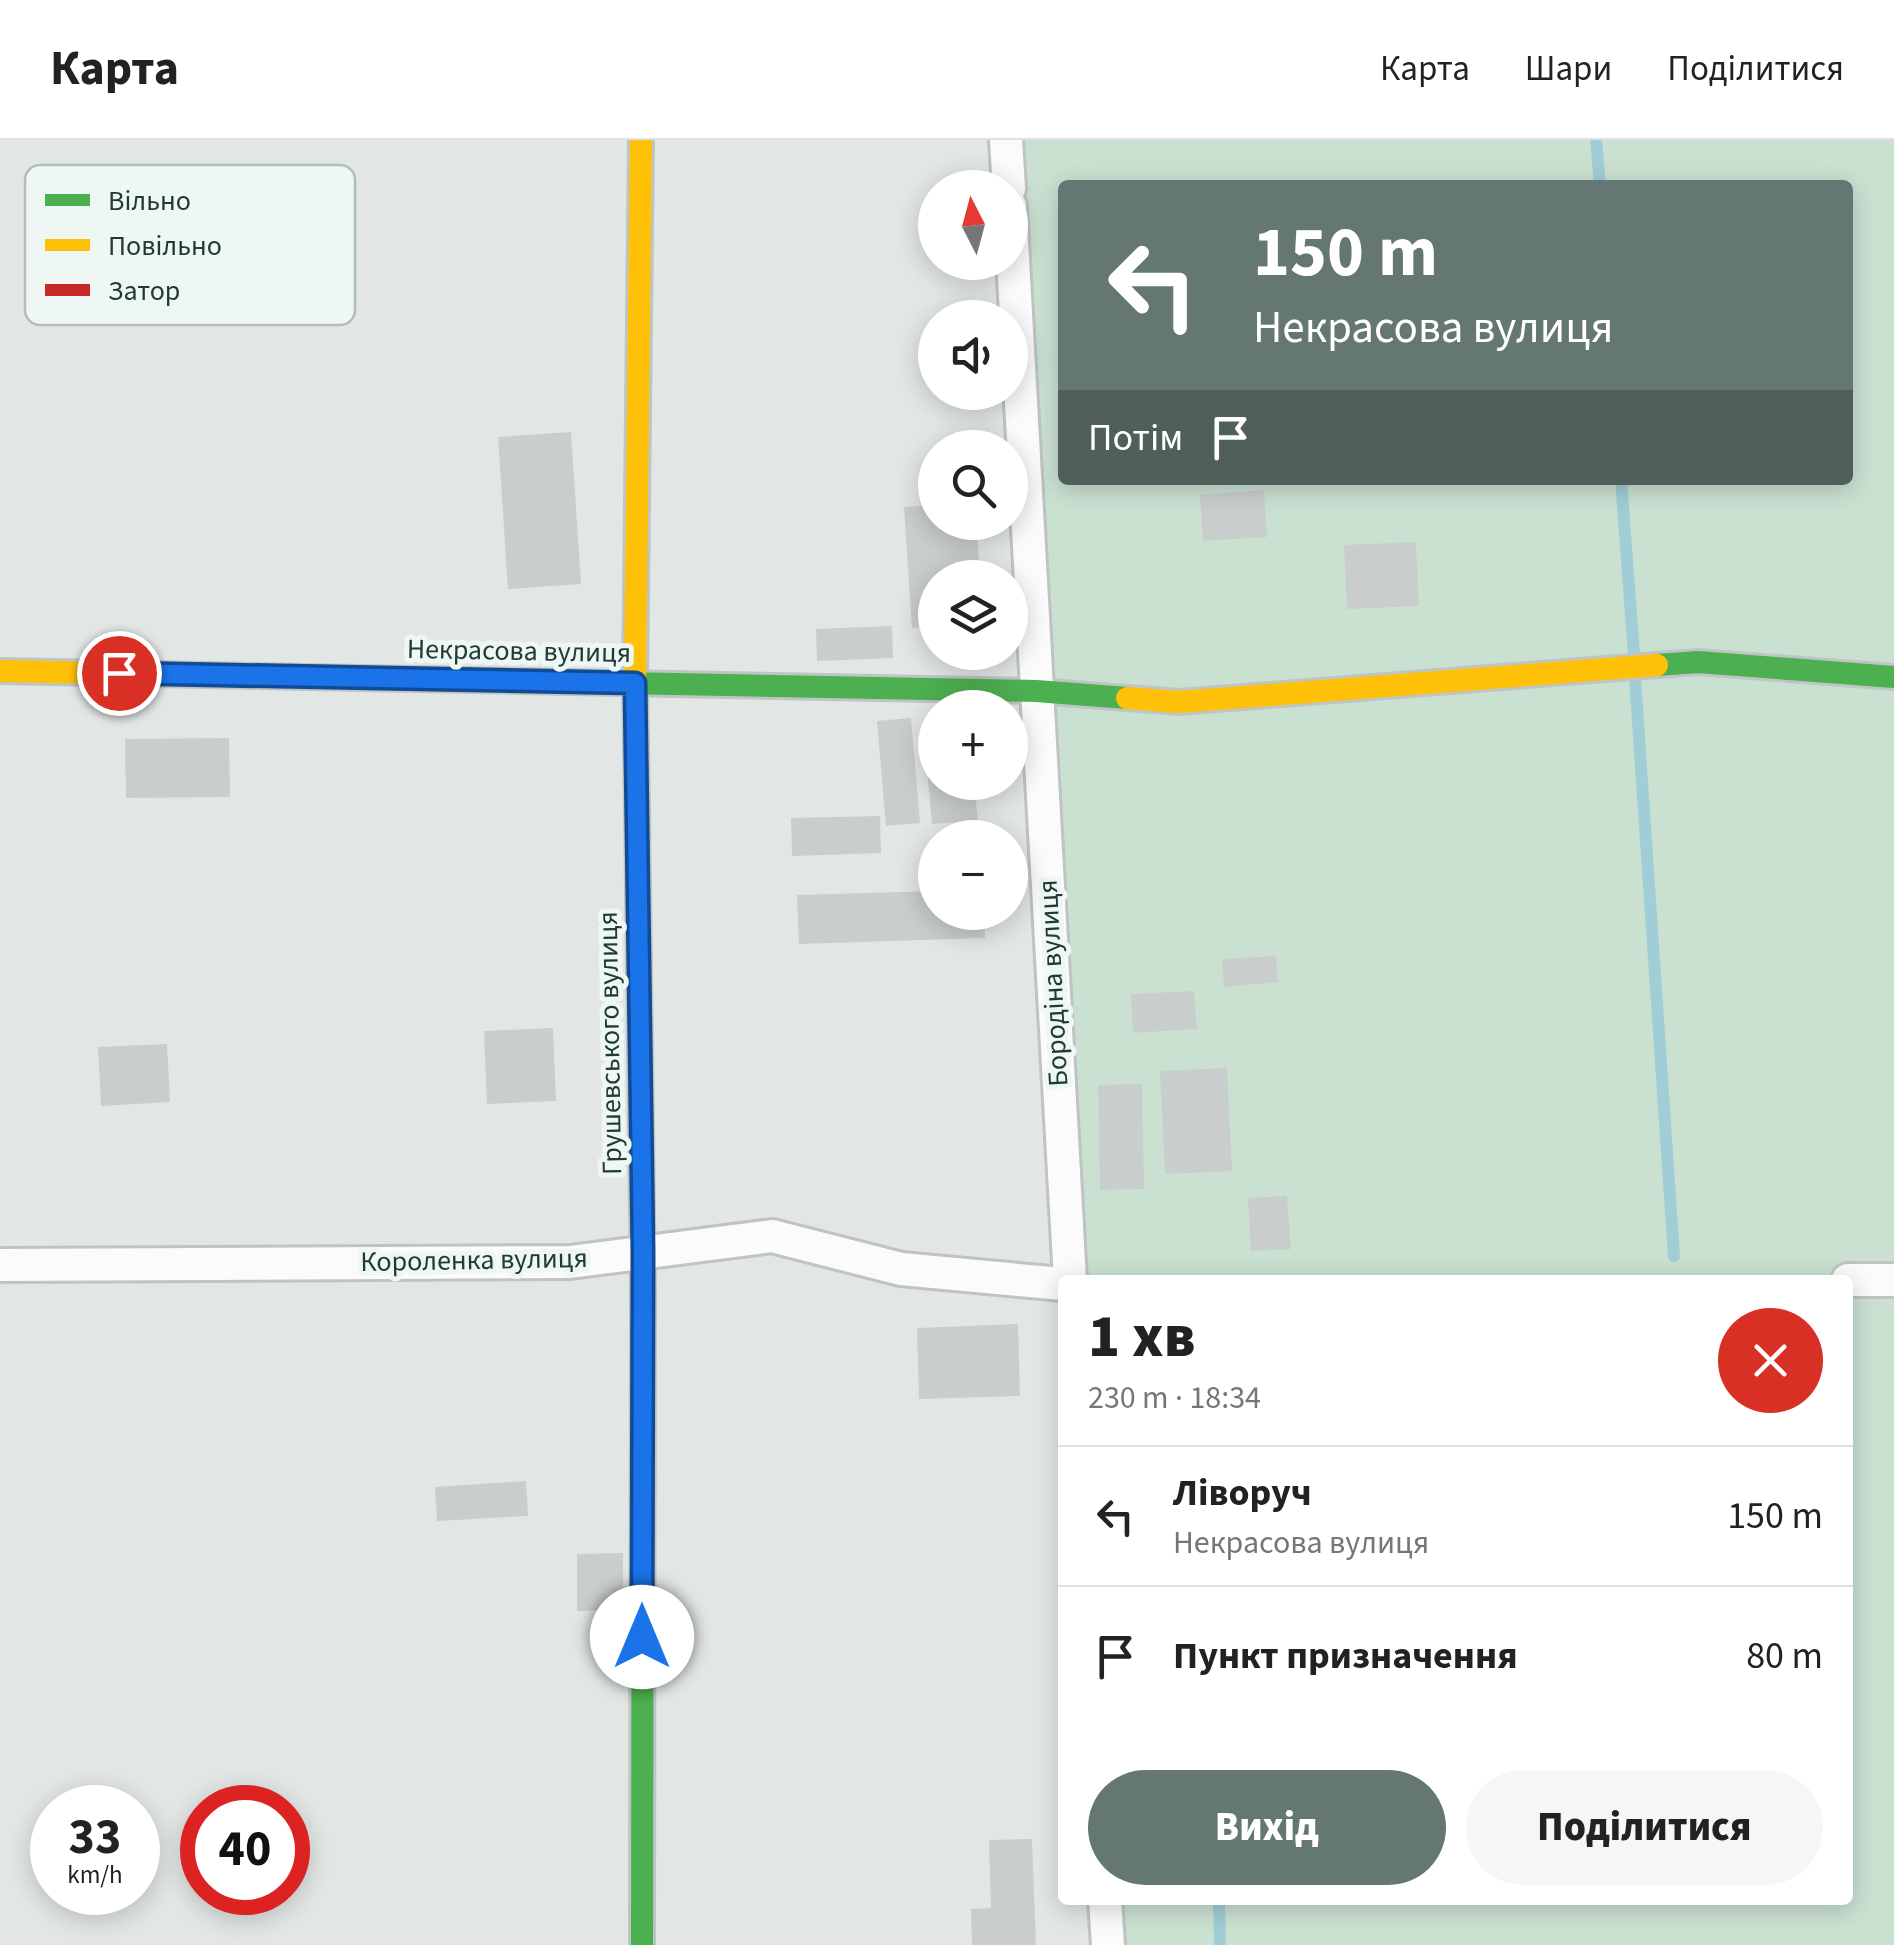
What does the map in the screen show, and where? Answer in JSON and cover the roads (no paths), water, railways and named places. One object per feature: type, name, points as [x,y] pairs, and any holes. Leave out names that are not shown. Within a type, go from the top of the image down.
[{"type":"street","name":"Грушевського вулиця","points":[[641,140],[635,683],[643,1253],[642,1945]]},
{"type":"street","points":[[1006,140],[1008,170]]},
{"type":"street","name":"Бородіна вулиця","points":[[1014,280],[1070,1275]]},
{"type":"street","name":"Некрасова вулиця","points":[[0,671],[1036,691],[1179,702],[1698,662],[1894,676]]},
{"type":"street","name":"Короленка вулиця","points":[[0,1265],[570,1262],[772,1236],[901,1270],[1058,1284]]},
{"type":"street","points":[[1853,1280],[1894,1280]]},
{"type":"street","points":[[1106,1905],[1108,1945]]},
{"type":"waterway","points":[[1596,140],[1600,180]]},
{"type":"waterway","points":[[1621,485],[1634,655]]},
{"type":"waterway","points":[[1635,678],[1674,1256]]},
{"type":"waterway","points":[[1219,1905],[1220,1945]]}]
